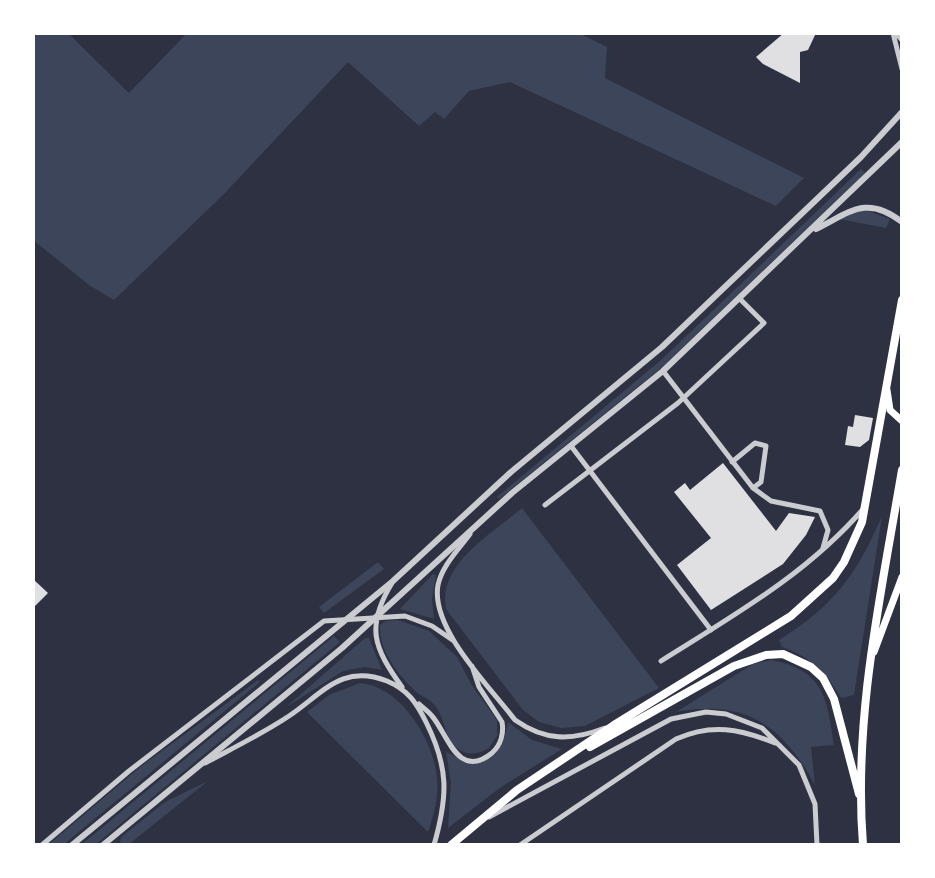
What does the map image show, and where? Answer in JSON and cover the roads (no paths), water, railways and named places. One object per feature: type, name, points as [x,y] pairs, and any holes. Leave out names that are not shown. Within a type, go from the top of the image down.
[{"type":"main road","points":[[556,767],[614,725],[791,616],[816,596],[844,562],[866,506],[902,300]]},
{"type":"main road","points":[[887,389],[890,410],[902,421]]},
{"type":"main road","points":[[863,845],[859,752],[870,662],[902,470]]},
{"type":"main road","points":[[870,662],[902,577]]},
{"type":"main road","points":[[451,845],[517,790],[734,666],[766,655],[783,654],[811,667],[822,678],[834,698],[859,794]]},
{"type":"street","points":[[895,33],[902,40]]},
{"type":"street","points":[[895,33],[902,69]]},
{"type":"street","points":[[72,845],[393,582],[511,472],[662,347],[901,114]]},
{"type":"street","points":[[103,845],[377,617],[478,524],[663,371],[902,142]]},
{"type":"street","points":[[811,231],[856,207],[881,210],[902,222]]},
{"type":"street","points":[[545,505],[684,397],[764,323],[740,299]]},
{"type":"street","points":[[663,371],[753,488],[771,501],[820,511],[828,530],[822,550]]},
{"type":"street","points":[[732,462],[755,443],[766,446],[761,481],[753,488]]},
{"type":"street","points":[[571,446],[711,630]]},
{"type":"street","points":[[661,661],[777,589],[822,550],[866,506]]},
{"type":"street","points":[[478,524],[444,568],[438,586],[439,615],[454,641],[515,720],[527,728],[554,738],[567,739],[614,725]]},
{"type":"street","points":[[393,582],[377,617],[375,643],[402,687],[432,716],[451,750],[459,756],[481,759],[500,743],[502,722],[479,687],[470,661]]},
{"type":"street","points":[[42,845],[119,779],[324,621],[405,616],[419,620],[454,641]]},
{"type":"street","points":[[202,765],[289,716],[326,687],[345,678],[368,675],[402,687]]},
{"type":"street","points":[[416,702],[435,740],[445,777],[444,806],[434,845]]},
{"type":"street","points":[[471,826],[671,719],[687,714],[726,714],[761,728],[799,765],[816,804],[817,845]]},
{"type":"street","points":[[520,845],[676,739],[692,732],[727,728],[745,730],[778,744]]}]
